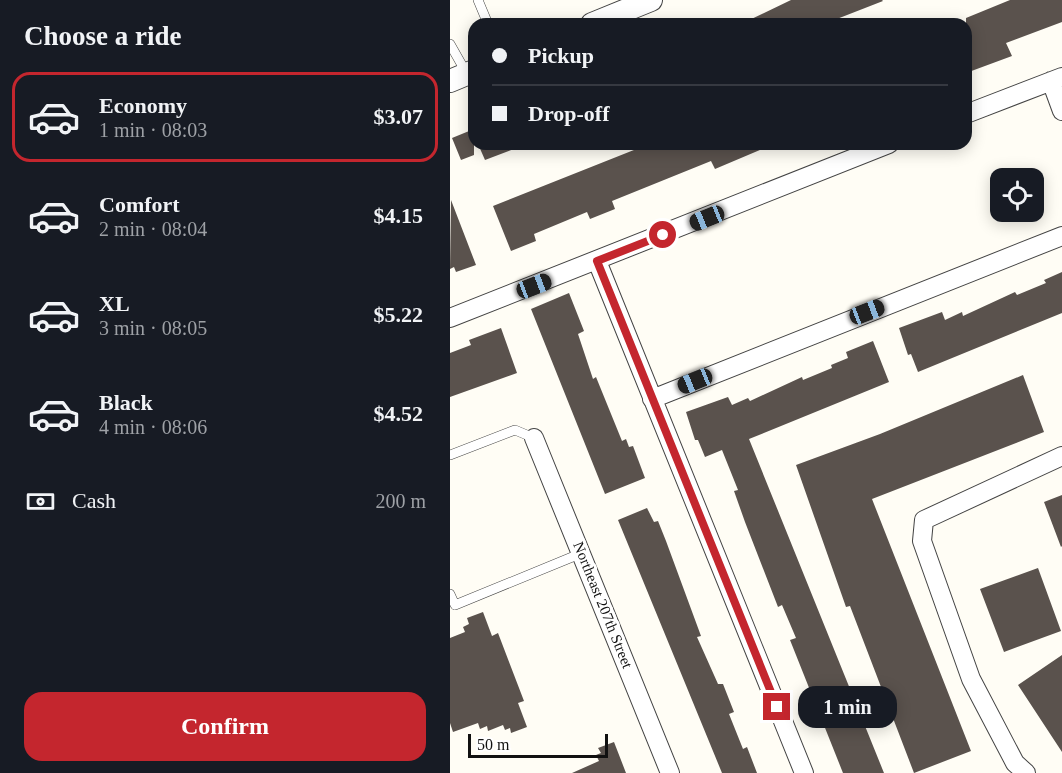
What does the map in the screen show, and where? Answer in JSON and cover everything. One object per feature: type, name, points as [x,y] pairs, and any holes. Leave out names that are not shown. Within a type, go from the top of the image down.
[{"type":"street","points":[[607,18],[651,0]]},
{"type":"street","points":[[972,112],[1056,79],[1062,111]]},
{"type":"street","points":[[450,318],[874,150]]},
{"type":"street","points":[[652,399],[824,328],[1062,236]]},
{"type":"street","points":[[597,261],[804,773]]},
{"type":"street","name":"Northeast 207th Street","points":[[534,438],[669,773]]},
{"type":"street","points":[[1026,773],[1015,763],[971,679],[921,541],[922,530],[924,520],[1062,456]]},
{"type":"lane","points":[[478,0],[486,18]]},
{"type":"lane","points":[[450,44],[464,75]]},
{"type":"lane","points":[[450,455],[515,430],[534,438]]},
{"type":"lane","points":[[450,594],[452,606],[582,553]]},
{"type":"building","points":[[791,0],[883,1],[839,18],[754,18]]},
{"type":"building","points":[[1010,0],[1062,0],[1062,22],[1006,43],[1012,56],[972,71],[972,18],[966,18]]},
{"type":"building","points":[[468,131],[468,150],[474,150],[474,155],[461,160],[452,138]]},
{"type":"building","points":[[481,150],[511,150],[485,160]]},
{"type":"building","points":[[634,150],[760,150],[715,169],[711,161],[612,201],[615,209],[590,219],[587,212],[534,234],[536,241],[511,251],[493,206]]},
{"type":"building","points":[[451,200],[476,265],[456,272],[454,267],[450,269]]},
{"type":"building","points":[[1062,272],[1062,313],[918,372],[911,354],[908,355],[899,328],[942,312],[945,320],[962,312],[963,316],[1015,292],[1017,295],[1046,283],[1044,280]]},
{"type":"building","points":[[569,293],[584,331],[578,334],[593,379],[596,377],[622,441],[626,439],[629,447],[633,446],[645,478],[605,494],[531,309]]},
{"type":"building","points":[[501,328],[517,373],[450,397],[450,353],[471,345],[469,340]]},
{"type":"building","points":[[873,341],[889,382],[749,439],[884,773],[843,773],[790,640],[796,638],[782,605],[778,607],[745,522],[734,491],[738,490],[722,450],[705,457],[698,440],[695,440],[686,412],[728,397],[732,405],[748,398],[750,401],[802,377],[803,380],[832,368],[831,365],[848,358],[846,352]]},
{"type":"building","points":[[1023,375],[1044,432],[872,499],[971,751],[914,773],[850,606],[846,607],[796,465],[880,434]]},
{"type":"building","points":[[1062,495],[1062,546],[1061,547],[1044,502]]},
{"type":"building","points":[[647,508],[654,522],[658,521],[701,636],[697,637],[718,684],[723,684],[734,712],[729,714],[743,749],[747,747],[757,773],[722,773],[618,520]]},
{"type":"building","points":[[1038,568],[1061,631],[1004,652],[980,589]]},
{"type":"building","points":[[483,612],[492,636],[498,633],[524,701],[518,703],[527,727],[511,733],[510,728],[505,730],[503,725],[488,731],[487,726],[480,729],[478,723],[453,732],[450,723],[450,638],[465,632],[463,627],[469,624],[467,618]]},
{"type":"building","points":[[1062,655],[1062,752],[1018,685]]},
{"type":"building","points":[[614,742],[626,773],[572,773],[599,761],[596,755],[601,753],[598,748]]},
{"type":"route","points":[[663,235],[597,261],[777,707]]}]
